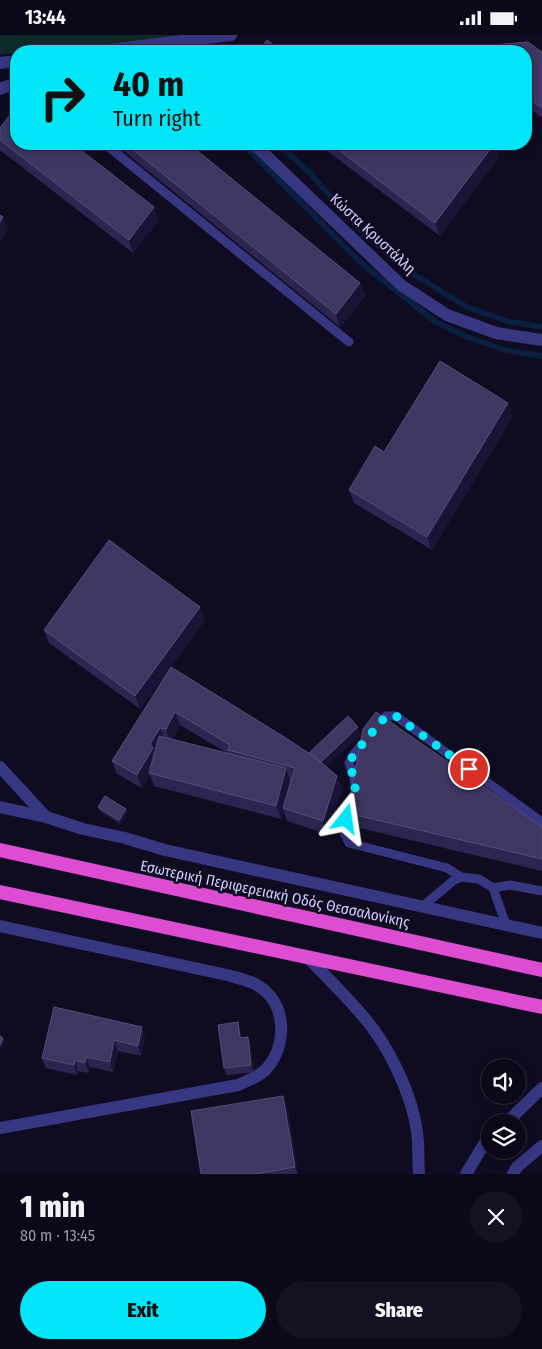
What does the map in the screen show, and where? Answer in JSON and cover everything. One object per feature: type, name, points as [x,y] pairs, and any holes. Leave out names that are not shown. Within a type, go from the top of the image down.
[{"type":"highway","name":"Εσωτερική Περιφερειακή Οδός Θεσσαλονίκης","points":[[0,850],[542,970]]},
{"type":"highway","points":[[0,892],[542,1007]]},
{"type":"street","points":[[148,45],[231,35]]},
{"type":"street","name":"Κώστα Κρυστάλλη","points":[[260,150],[401,285],[447,315],[496,333],[542,340]]},
{"type":"street","points":[[0,767],[46,817]]},
{"type":"street","points":[[3,807],[16,799],[17,785]]},
{"type":"street","points":[[3,807],[46,817],[83,829],[125,838],[164,850],[542,933]]},
{"type":"street","points":[[0,926],[228,975],[256,984],[268,993],[277,1006],[281,1019],[282,1037],[276,1054],[267,1069],[256,1077],[238,1085],[0,1128]]},
{"type":"street","points":[[307,957],[363,1016],[381,1041],[396,1068],[408,1098],[417,1131],[419,1174]]},
{"type":"street","points":[[515,1114],[542,1088]]},
{"type":"street","points":[[513,1174],[517,1167],[542,1146]]},
{"type":"street","points":[[466,1174],[481,1148]]},
{"type":"lane","points":[[111,150],[349,342]]},
{"type":"lane","points":[[506,925],[493,888],[479,879],[461,877],[447,868],[349,843],[344,832],[356,785],[349,763],[354,754],[386,716],[396,716],[542,822]]},
{"type":"lane","points":[[422,907],[461,877]]},
{"type":"lane","points":[[493,888],[510,885],[542,891]]},
{"type":"green space","points":[[0,35],[187,35],[92,45],[10,45],[10,54],[0,55]]},
{"type":"building","points":[[267,40],[274,45],[263,45]]},
{"type":"building","points":[[528,42],[542,52],[542,108],[532,101],[532,45],[492,45]]},
{"type":"building","points":[[10,115],[10,148],[0,140],[0,128]]},
{"type":"building","points":[[13,150],[81,150],[154,207],[129,240]]},
{"type":"building","points":[[133,150],[196,150],[360,283],[336,314]]},
{"type":"building","points":[[339,150],[490,150],[435,223]]},
{"type":"building","points":[[440,361],[508,403],[427,537],[349,490],[375,446],[384,452]]},
{"type":"building","points":[[109,540],[200,607],[135,696],[44,630]]},
{"type":"building","points":[[171,667],[289,740],[316,758],[337,776],[323,821],[283,808],[295,768],[228,750],[230,745],[175,712],[166,729],[160,728],[150,744],[153,748],[137,775],[112,761]]},
{"type":"building","points":[[376,712],[542,827],[542,859],[347,813],[363,729]]},
{"type":"building","points":[[348,716],[358,727],[321,762],[309,753]]},
{"type":"building","points":[[159,736],[286,768],[276,806],[149,773]]},
{"type":"building","points":[[105,796],[126,809],[119,820],[98,807]]},
{"type":"building","points":[[54,1007],[142,1027],[138,1046],[114,1040],[110,1062],[86,1057],[85,1063],[75,1060],[74,1065],[42,1058]]},
{"type":"building","points":[[238,1022],[240,1038],[248,1037],[251,1065],[224,1068],[218,1025]]},
{"type":"building","points":[[283,1096],[295,1167],[255,1174],[201,1174],[191,1111]]},
{"type":"waterway","points":[[249,150],[361,263],[436,322],[465,336],[505,350],[542,356]]},
{"type":"waterway","points":[[285,150],[309,172],[363,233],[413,274],[467,307],[507,321],[542,327]]},
{"type":"route","points":[[346,819],[356,785],[349,763],[354,754],[386,716],[396,716],[469,769]]}]
